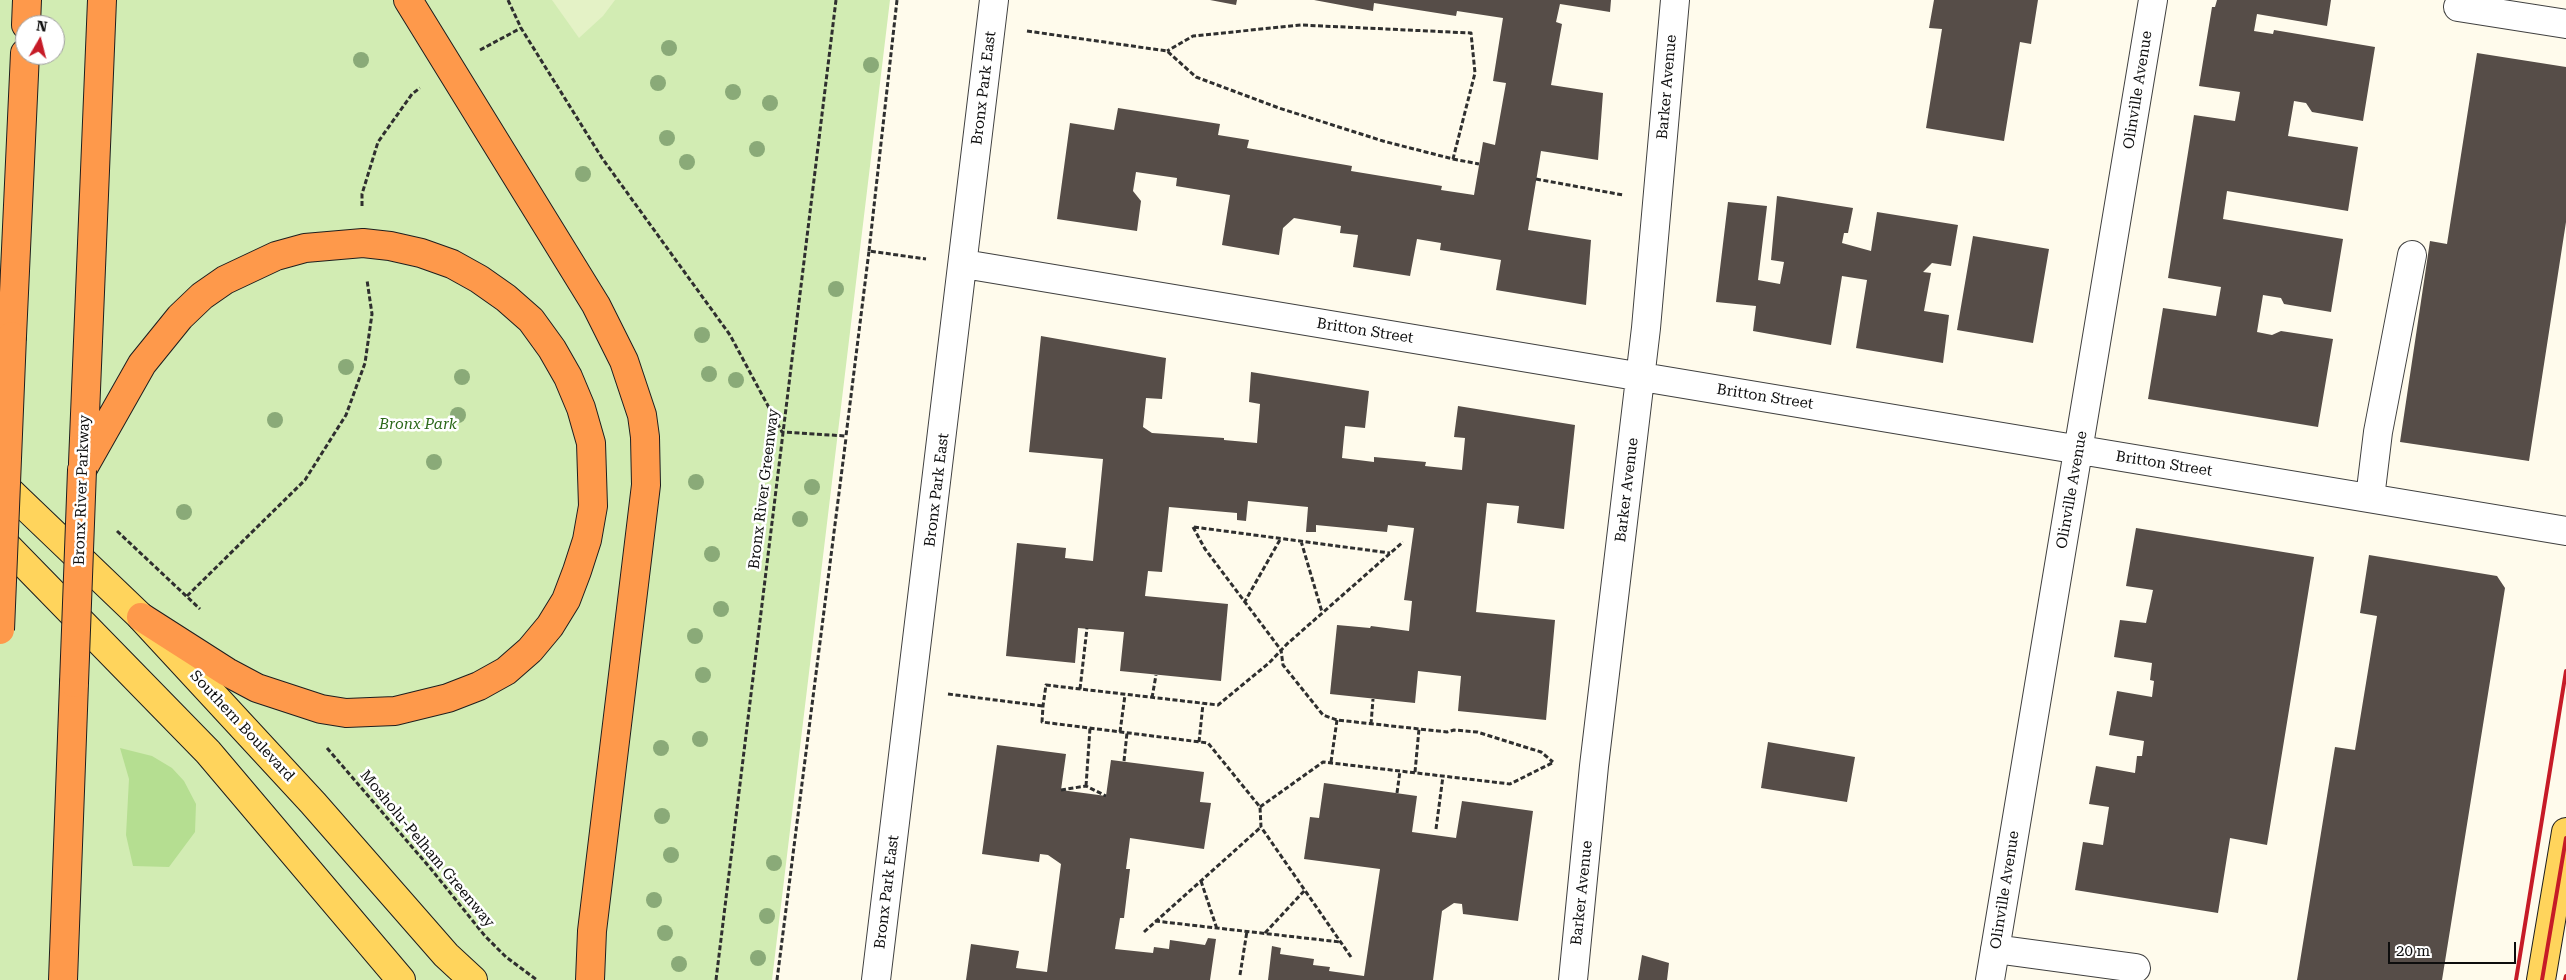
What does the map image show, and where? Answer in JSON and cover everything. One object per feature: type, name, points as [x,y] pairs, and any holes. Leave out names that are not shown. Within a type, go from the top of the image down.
[{"type":"highway","points":[[26,15],[27,0]]},
{"type":"highway","name":"Bronx River Parkway","points":[[64,975],[82,470],[102,0]]},
{"type":"highway","points":[[408,0],[608,327],[634,388],[646,437],[646,485],[592,932],[590,980]]},
{"type":"highway","points":[[0,630],[24,65]]},
{"type":"highway","points":[[82,470],[142,364],[167,332],[202,296],[226,280],[276,256],[305,248],[362,243],[421,253],[452,264],[479,279],[506,298],[531,320],[552,348],[568,376],[581,408],[591,443],[593,506],[587,540],[566,600],[550,626],[530,650],[500,675],[479,686],[448,698],[395,711],[346,713],[321,709],[257,688],[227,672],[141,617]]},
{"type":"main road","name":"Southern Boulevard","points":[[0,482],[141,617],[313,803],[446,954],[472,980]]},
{"type":"main road","points":[[0,539],[208,752],[401,980]]},
{"type":"main road","points":[[2541,980],[2566,832]]},
{"type":"street","name":"Barker Avenue","points":[[1573,980],[1594,766],[1641,376],[1675,0]]},
{"type":"street","name":"Olinville Avenue","points":[[1990,980],[2153,0]]},
{"type":"street","points":[[2458,7],[2566,24]]},
{"type":"street","name":"Bronx Park East","points":[[876,980],[913,689],[993,13]]},
{"type":"street","points":[[2370,498],[2378,432],[2412,256]]},
{"type":"street","name":"Britton Street","points":[[964,264],[2566,531]]},
{"type":"street","points":[[1995,949],[2136,968]]},
{"type":"path","points":[[508,0],[521,28],[602,158],[730,335],[782,432],[846,436],[897,0]]},
{"type":"path","name":"Bronx River Greenway","points":[[716,980],[836,0]]},
{"type":"path","points":[[993,13],[1167,51],[1196,77],[1279,108],[1374,138],[1479,164]]},
{"type":"path","points":[[1167,51],[1193,36],[1301,25],[1471,32],[1475,73],[1453,159]]},
{"type":"path","points":[[187,596],[305,480],[346,415],[365,363],[372,314],[362,243],[362,194],[378,142],[412,94],[448,66],[521,28]]},
{"type":"path","points":[[1536,179],[1598,190]]},
{"type":"path","points":[[869,251],[964,264]]},
{"type":"path","points":[[777,980],[846,438]]},
{"type":"path","points":[[1260,807],[1323,762],[1510,784],[1553,762],[1541,752],[1477,732],[1419,729],[1338,720],[1323,716],[1283,665],[1281,650],[1205,549],[1193,526],[1390,553]]},
{"type":"path","points":[[115,528],[207,616]]},
{"type":"path","points":[[1244,603],[1281,538]]},
{"type":"path","points":[[1301,541],[1322,612]]},
{"type":"path","points":[[1351,957],[1261,827],[1260,807],[1208,743],[1042,722],[1043,706],[1046,685],[1218,705],[1403,542]]},
{"type":"path","points":[[1080,689],[1087,628]]},
{"type":"path","points":[[1152,698],[1156,675]]},
{"type":"path","points":[[913,689],[1043,706]]},
{"type":"path","points":[[1120,732],[1125,695]]},
{"type":"path","points":[[1371,724],[1373,699]]},
{"type":"path","points":[[1199,742],[1203,704]]},
{"type":"path","points":[[1331,762],[1338,720]]},
{"type":"path","points":[[1086,786],[1090,728]]},
{"type":"path","points":[[1415,772],[1419,729]]},
{"type":"path","points":[[1124,761],[1127,733]]},
{"type":"path","name":"Mosholu-Pelham Greenway","points":[[322,741],[431,869],[485,936],[506,956],[537,980]]},
{"type":"path","points":[[1397,793],[1400,771]]},
{"type":"path","points":[[1436,828],[1443,776]]},
{"type":"path","points":[[1061,790],[1086,786],[1106,796]]},
{"type":"path","points":[[1144,932],[1261,827]]},
{"type":"path","points":[[1201,880],[1217,928]]},
{"type":"path","points":[[1265,933],[1305,890]]},
{"type":"path","points":[[1155,921],[1340,942]]},
{"type":"path","points":[[1240,975],[1247,931]]},
{"type":"green space","name":"Bronx Park","points":[[0,0],[890,0],[772,980],[0,980]]},
{"type":"green space","points":[[552,0],[615,0],[603,16],[579,38]]},
{"type":"green space","points":[[120,748],[152,756],[172,768],[184,781],[196,804],[195,832],[169,867],[133,866],[126,835],[129,779]]},
{"type":"building","points":[[1210,0],[1237,0],[1236,5]]},
{"type":"building","points":[[1314,0],[1611,0],[1610,12],[1560,4],[1556,22],[1562,24],[1551,85],[1603,93],[1598,160],[1541,151],[1528,230],[1591,240],[1586,305],[1496,290],[1501,260],[1440,250],[1441,243],[1417,239],[1410,276],[1353,267],[1358,235],[1340,233],[1341,226],[1294,218],[1283,228],[1279,255],[1222,245],[1230,195],[1176,186],[1177,178],[1136,172],[1133,191],[1141,201],[1137,231],[1057,219],[1070,123],[1114,130],[1118,108],[1220,124],[1218,135],[1249,140],[1247,148],[1352,166],[1351,171],[1442,186],[1441,190],[1474,195],[1483,142],[1495,145],[1506,83],[1493,81],[1503,18],[1457,11],[1456,16],[1374,3],[1373,11]]},
{"type":"building","points":[[1934,0],[2038,0],[2031,44],[2020,42],[2004,141],[1926,128],[1942,29],[1929,28]]},
{"type":"building","points":[[2217,0],[2331,0],[2327,26],[2257,14],[2254,31],[2273,34],[2274,30],[2375,47],[2363,121],[2312,112],[2306,103],[2294,101],[2288,136],[2358,147],[2348,211],[2227,191],[2223,219],[2343,239],[2331,312],[2284,304],[2281,298],[2263,295],[2257,332],[2272,335],[2281,331],[2333,339],[2318,427],[2148,399],[2163,308],[2216,316],[2221,287],[2168,278],[2194,115],[2235,121],[2240,92],[2199,86],[2212,7],[2215,7]]},
{"type":"building","points":[[2477,53],[2566,67],[2566,222],[2529,461],[2400,442],[2430,241],[2447,244]]},
{"type":"building","points":[[1777,196],[1853,208],[1848,233],[1844,233],[1842,243],[1871,251],[1877,212],[1958,225],[1951,266],[1932,263],[1923,272],[1931,273],[1924,311],[1949,315],[1943,363],[1856,348],[1867,280],[1842,276],[1831,345],[1753,331],[1756,306],[1716,302],[1728,202],[1767,206],[1758,280],[1780,284],[1784,262],[1771,260]]},
{"type":"building","points":[[1973,236],[2049,249],[2033,343],[1957,330]]},
{"type":"building","points":[[1041,336],[1166,358],[1162,399],[1146,398],[1143,427],[1152,433],[1224,438],[1224,440],[1257,443],[1260,404],[1249,402],[1251,372],[1369,391],[1365,428],[1345,426],[1342,458],[1374,462],[1374,457],[1426,462],[1425,466],[1462,470],[1465,438],[1454,437],[1458,406],[1575,425],[1564,529],[1517,523],[1519,506],[1487,503],[1476,612],[1555,620],[1546,720],[1458,711],[1461,676],[1418,671],[1415,703],[1330,694],[1337,625],[1370,628],[1371,626],[1409,631],[1412,601],[1404,600],[1414,528],[1388,525],[1387,532],[1316,525],[1316,532],[1306,532],[1308,507],[1248,501],[1246,521],[1237,520],[1237,513],[1169,507],[1162,572],[1148,571],[1145,596],[1228,604],[1221,681],[1120,671],[1124,632],[1078,628],[1075,663],[1006,656],[1017,543],[1066,548],[1065,558],[1093,561],[1103,459],[1029,452]]},
{"type":"building","points":[[2136,528],[2314,557],[2267,845],[2230,838],[2218,913],[2075,890],[2083,842],[2103,845],[2109,807],[2089,804],[2096,766],[2135,773],[2137,756],[2142,756],[2144,741],[2109,735],[2117,691],[2152,697],[2154,681],[2150,680],[2152,663],[2114,657],[2120,620],[2146,623],[2153,590],[2126,586]]},
{"type":"building","points":[[2369,555],[2497,576],[2505,588],[2442,980],[2297,980],[2335,747],[2355,750],[2377,616],[2360,613]]},
{"type":"building","points":[[1768,742],[1855,757],[1847,802],[1761,788]]},
{"type":"building","points":[[997,745],[1066,754],[1061,790],[1106,796],[1111,760],[1204,772],[1200,802],[1211,803],[1204,849],[1130,838],[1126,869],[1130,869],[1124,918],[1120,918],[1115,949],[1153,953],[1154,947],[1169,949],[1170,940],[1205,945],[1208,938],[1216,939],[1210,980],[966,980],[971,944],[1019,951],[1016,968],[1047,972],[1061,864],[1048,855],[1040,854],[1039,862],[982,854]]},
{"type":"building","points":[[1324,783],[1417,796],[1412,832],[1456,838],[1462,801],[1533,811],[1518,921],[1463,914],[1462,904],[1454,903],[1442,911],[1433,980],[1268,980],[1272,946],[1281,948],[1280,954],[1314,959],[1313,965],[1330,967],[1329,971],[1364,976],[1380,869],[1304,859],[1310,817],[1319,818]]},
{"type":"building","points":[[1642,955],[1669,963],[1667,980],[1638,980]]},
{"type":"railway","points":[[2516,980],[2566,671]]},
{"type":"railway","points":[[2542,980],[2566,838]]},
{"type":"railway","points":[[2565,980],[2566,976]]}]
